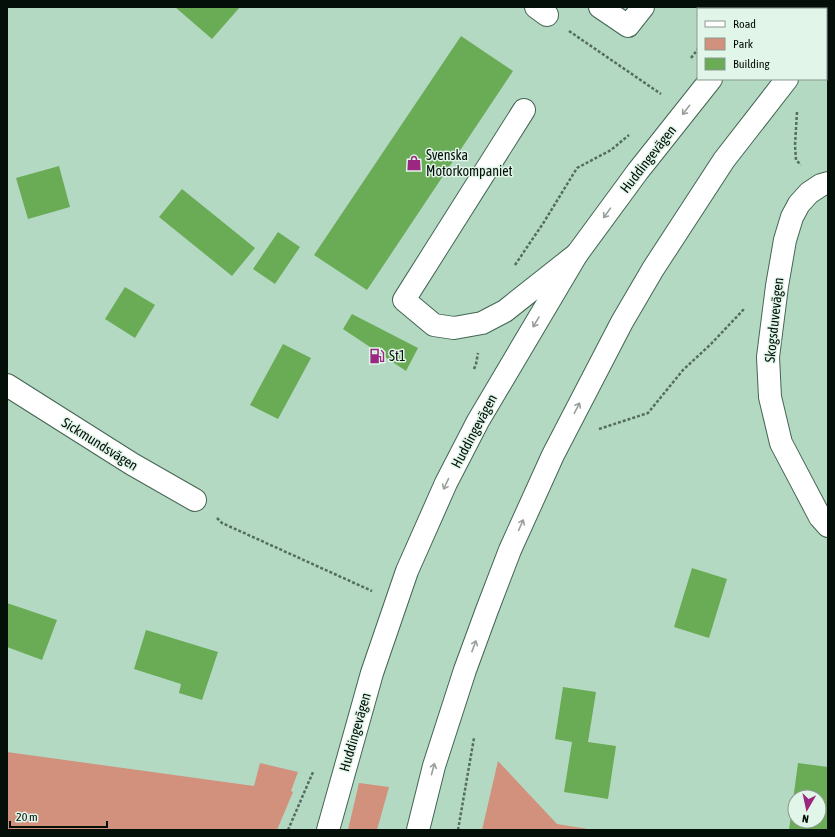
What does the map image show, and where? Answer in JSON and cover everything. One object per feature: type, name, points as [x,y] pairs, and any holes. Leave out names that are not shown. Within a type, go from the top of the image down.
[{"type":"main road","points":[[600,7],[628,26],[643,7]]},
{"type":"main road","name":"Huddingevägen","points":[[328,830],[372,674],[407,571],[446,483],[478,421],[577,254],[638,171],[710,80]]},
{"type":"main road","points":[[418,830],[434,766],[465,670],[510,550],[553,455],[622,322],[653,269],[724,160],[786,80]]},
{"type":"main road","points":[[524,110],[404,300],[434,325],[454,328],[482,323],[505,311],[577,254]]},
{"type":"main road","name":"Skogsduvevägen","points":[[824,184],[809,193],[799,204],[792,217],[785,240],[777,286],[768,357],[770,398],[781,444],[820,517],[828,526]]},
{"type":"main road","name":"Sickmundsvägen","points":[[7,386],[132,464],[195,500]]},
{"type":"path","points":[[541,11],[661,94]]},
{"type":"path","points":[[798,109],[795,145],[796,160],[824,184]]},
{"type":"path","points":[[598,430],[648,412],[683,370],[711,344],[745,308],[777,286]]},
{"type":"path","points":[[195,500],[222,523],[372,591]]},
{"type":"path","points":[[458,830],[474,738]]},
{"type":"green space","points":[[7,752],[254,786],[260,763],[298,772],[291,791],[293,792],[277,830],[7,830]]},
{"type":"green space","points":[[498,761],[557,824],[594,830],[482,830]]},
{"type":"green space","points":[[359,783],[389,787],[377,830],[348,830]]},
{"type":"building","points":[[175,7],[240,7],[212,39]]},
{"type":"building","name":"Svenska Motorkompaniet","points":[[461,36],[513,71],[367,290],[314,255]]},
{"type":"building","points":[[59,166],[70,207],[28,219],[16,178]]},
{"type":"building","points":[[182,189],[255,248],[232,276],[159,217]]},
{"type":"building","points":[[278,232],[300,247],[275,284],[253,269]]},
{"type":"building","points":[[125,287],[155,305],[135,338],[105,319]]},
{"type":"building","points":[[352,314],[418,348],[406,371],[343,329]]},
{"type":"building","points":[[283,344],[311,358],[278,419],[250,405]]},
{"type":"building","points":[[692,568],[727,579],[709,638],[674,627]]},
{"type":"building","points":[[7,603],[57,620],[42,660],[7,647]]},
{"type":"building","points":[[146,630],[218,652],[202,700],[179,693],[181,684],[134,669]]},
{"type":"building","points":[[563,687],[596,692],[588,742],[616,746],[608,799],[564,792],[572,742],[555,739]]},
{"type":"building","points":[[798,763],[828,767],[828,830],[789,830],[827,829],[827,789],[795,789]]},
{"type":"place","name":"Svenska Motorkompaniet","points":[[414,163]]},
{"type":"place","name":"St1","points":[[377,356]]}]
